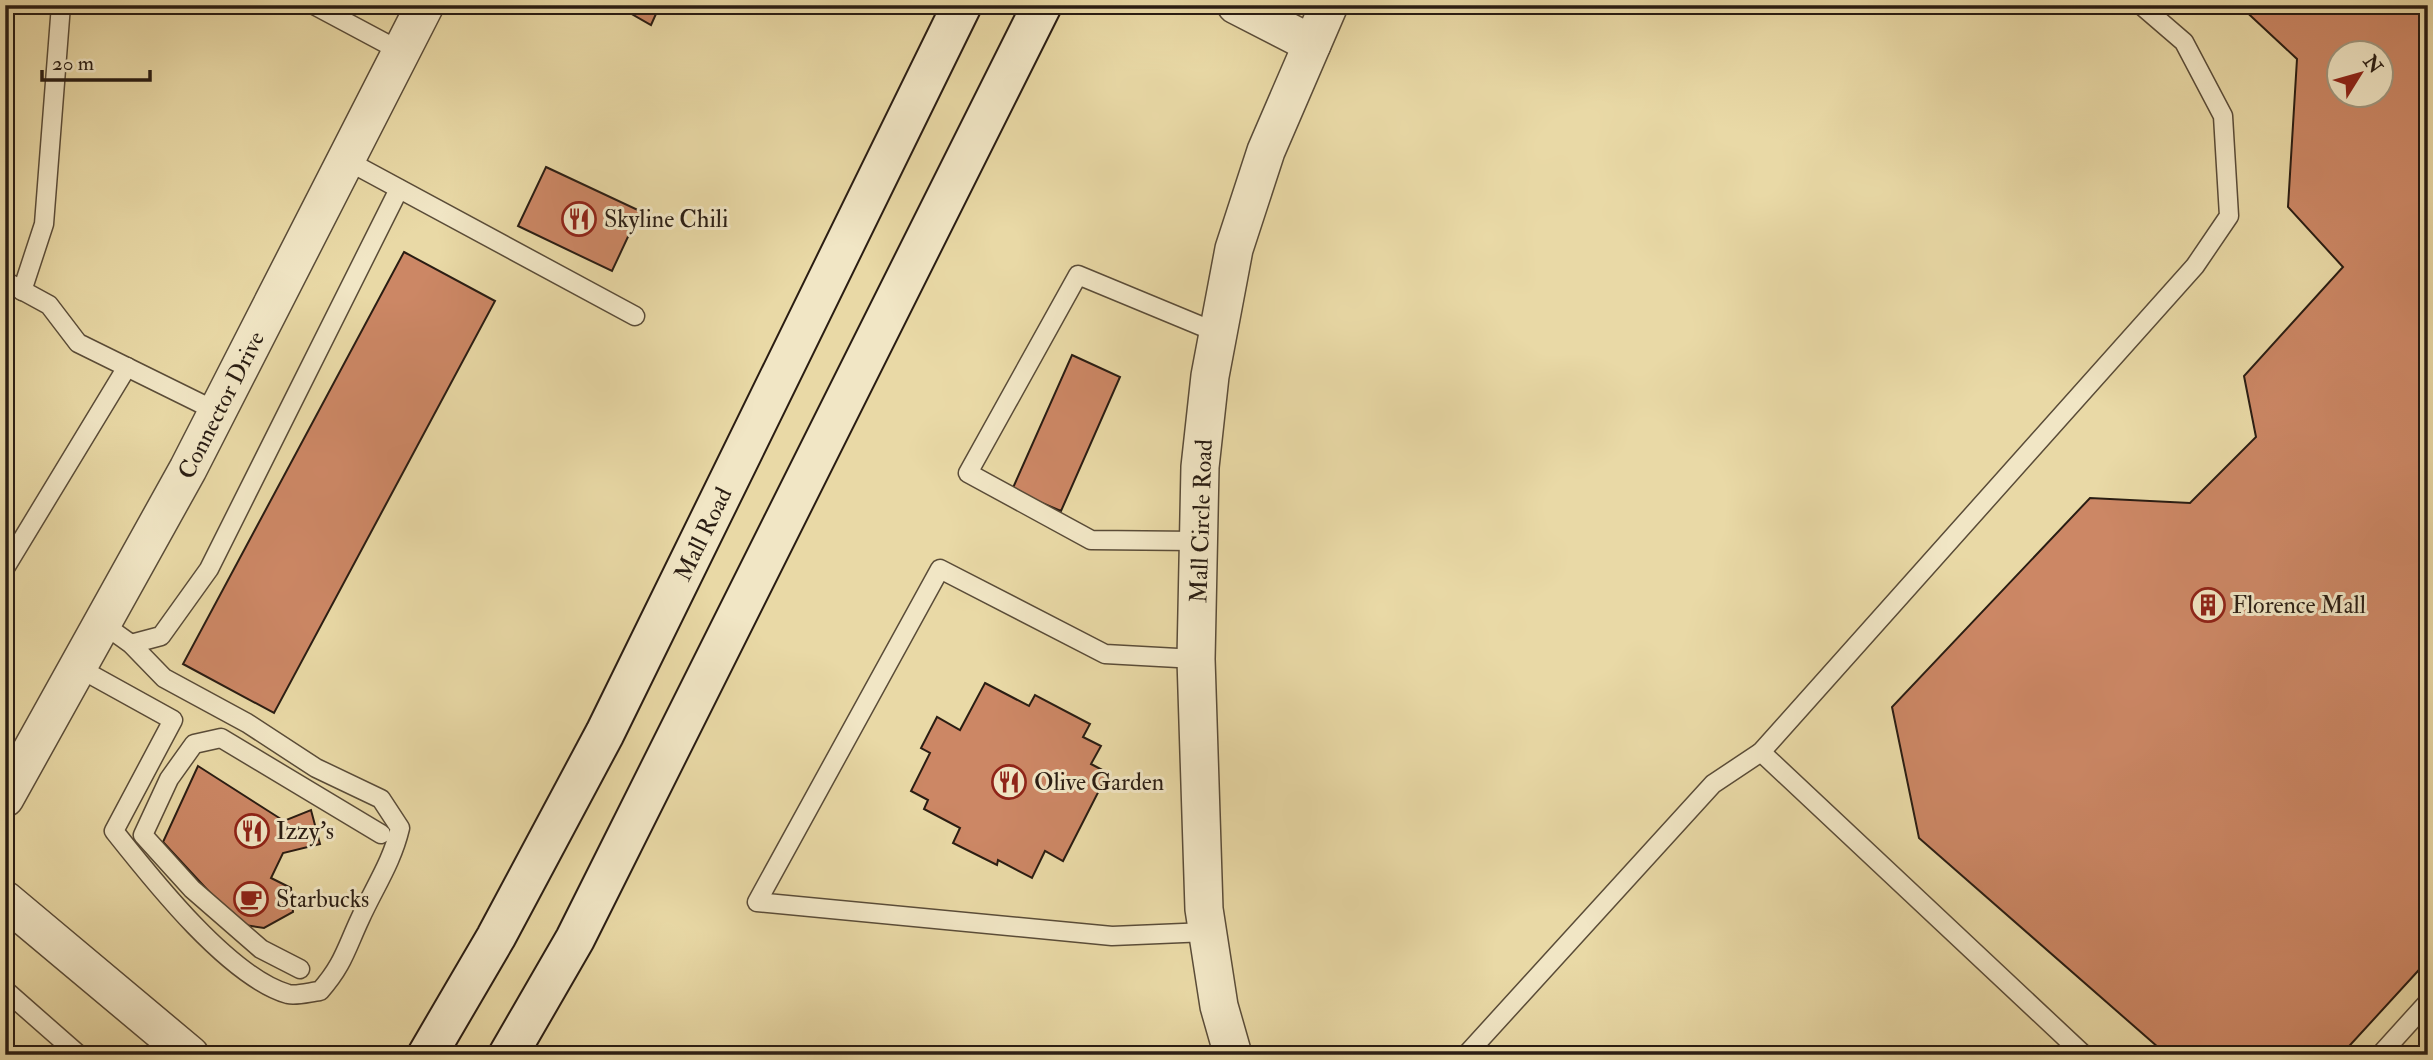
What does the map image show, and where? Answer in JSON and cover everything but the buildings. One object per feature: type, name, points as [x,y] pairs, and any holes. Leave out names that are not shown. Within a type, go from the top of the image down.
[{"type":"main road","name":"Mall Road","points":[[427,1055],[496,937],[605,733],[962,5]]},
{"type":"main road","points":[[508,1055],[575,939],[1042,5]]},
{"type":"street","name":"Connector Drive","points":[[5,798],[79,668],[117,634],[218,412],[425,5]]},
{"type":"street","points":[[1236,5],[1312,44]]},
{"type":"street","name":"Mall Circle Road","points":[[1233,1055],[1219,1006],[1204,909],[1196,659],[1200,467],[1218,333],[1234,249],[1266,151],[1329,5]]},
{"type":"street","points":[[5,900],[190,1055]]},
{"type":"lane","points":[[23,291],[44,224],[61,5]]},
{"type":"lane","points":[[314,5],[402,52]]},
{"type":"lane","points":[[1466,1055],[1713,784],[1760,752],[2195,266],[2229,216],[2223,116],[2183,42],[2141,5]]},
{"type":"lane","points":[[346,160],[635,316]]},
{"type":"lane","points":[[117,634],[161,636],[209,569],[399,189]]},
{"type":"lane","points":[[1197,541],[1091,540],[968,473],[1078,275],[1218,333]]},
{"type":"lane","points":[[5,281],[49,305],[78,343],[218,412]]},
{"type":"lane","points":[[5,568],[127,367]]},
{"type":"lane","points":[[1196,659],[1105,654],[940,569],[757,902],[1112,936],[1207,932]]},
{"type":"lane","points":[[79,668],[173,720],[114,831],[164,894],[250,976],[290,995],[320,991],[339,969],[360,918],[394,855],[400,828],[381,799],[316,768],[247,723],[164,678],[117,634]]},
{"type":"lane","points":[[250,976],[300,969],[261,949],[192,889],[143,835],[169,779],[194,744],[220,738],[381,834],[381,799]]},
{"type":"lane","points":[[1760,752],[2084,1055]]},
{"type":"lane","points":[[5,990],[79,1055]]},
{"type":"lane","points":[[2380,1055],[2428,1002]]},
{"type":"place","name":"Skyline Chili","points":[[579,219]]},
{"type":"place","name":"Florence Mall","points":[[2208,605]]},
{"type":"place","name":"Olive Garden","points":[[1009,782]]},
{"type":"place","name":"Izzy’s","points":[[252,831]]},
{"type":"place","name":"Starbucks","points":[[251,899]]}]
